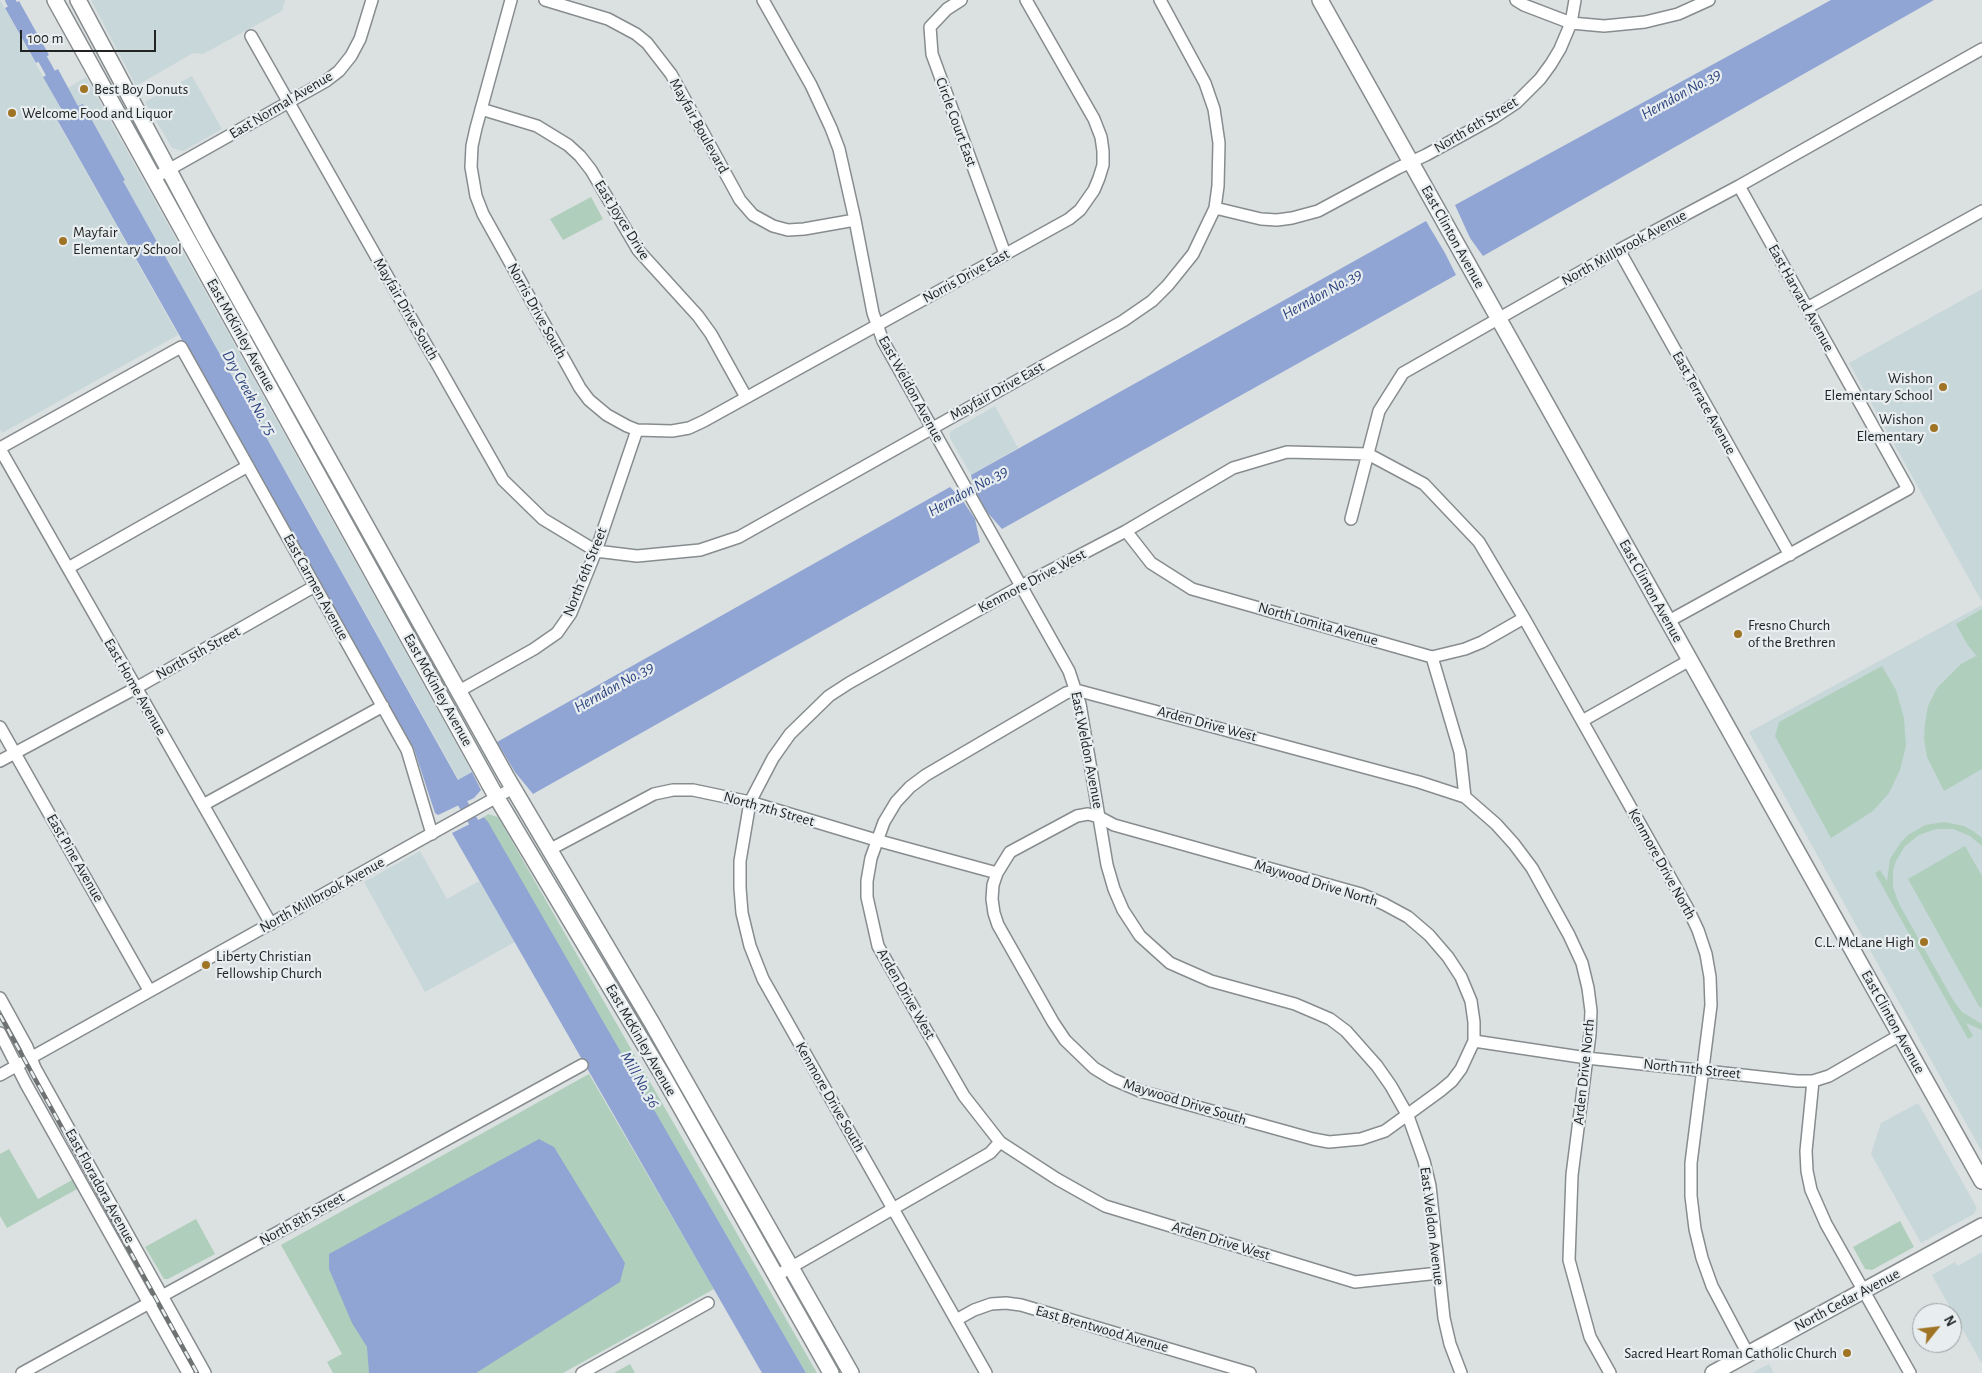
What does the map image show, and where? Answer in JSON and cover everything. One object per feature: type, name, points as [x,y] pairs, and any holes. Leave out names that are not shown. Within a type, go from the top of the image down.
[{"type":"main road","name":"East McKinley Avenue","points":[[56,0],[498,798],[663,1076],[831,1373]]},
{"type":"main road","points":[[65,0],[90,45],[118,75]]},
{"type":"main road","name":"East McKinley Avenue","points":[[78,0],[204,236],[458,691],[851,1373]]},
{"type":"main road","name":"East Clinton Avenue","points":[[1320,0],[1982,1181]]},
{"type":"main road","points":[[387,598],[410,624],[445,685],[454,691],[458,691]]},
{"type":"main road","points":[[574,927],[582,927],[587,930],[610,968],[632,990]]},
{"type":"main road","name":"North Cedar Avenue","points":[[1712,1373],[1982,1226]]},
{"type":"street","name":"East Normal Avenue","points":[[154,178],[288,104],[339,71],[360,39],[372,0]]},
{"type":"street","name":"Norris Drive South","points":[[511,0],[472,146],[471,167],[474,189],[483,214],[580,388],[602,412],[622,424],[637,430]]},
{"type":"street","name":"Mayfair Boulevard","points":[[545,0],[608,19],[636,34],[647,44],[670,74],[740,200],[753,215],[773,226],[788,230],[855,220]]},
{"type":"street","name":"East Weldon Avenue","points":[[763,0],[811,85],[831,128],[845,171],[877,326],[883,341],[1069,671],[1080,704],[1107,865],[1123,910],[1140,936],[1170,963],[1191,974],[1295,1004],[1330,1019],[1346,1031],[1364,1050],[1392,1086],[1408,1116],[1424,1161],[1430,1186],[1444,1318],[1450,1344],[1461,1373]]},
{"type":"street","name":"Circle Court East","points":[[961,0],[947,9],[930,27],[932,54],[1005,254]]},
{"type":"street","name":"Norris Drive East","points":[[637,430],[672,431],[689,428],[704,421],[1069,219],[1080,210],[1094,190],[1103,165],[1103,150],[1098,127],[1026,0]]},
{"type":"street","name":"Mayfair Drive East","points":[[596,551],[636,556],[665,554],[700,550],[738,537],[1122,321],[1152,301],[1182,270],[1193,254],[1215,208],[1218,186],[1219,142],[1214,109],[1197,66],[1160,0]]},
{"type":"street","points":[[1516,0],[1524,5],[1571,23],[1604,26],[1645,22],[1678,14],[1709,0]]},
{"type":"street","points":[[1571,23],[1575,0]]},
{"type":"street","name":"North 6th Street","points":[[1215,208],[1261,219],[1277,220],[1306,215],[1330,206],[1495,117],[1516,103],[1540,79],[1560,49],[1571,23]]},
{"type":"street","name":"Mayfair Drive South","points":[[251,36],[503,480],[542,518],[596,551]]},
{"type":"street","name":"North Millbrook Avenue","points":[[1351,519],[1379,411],[1403,373],[1619,250],[1981,52]]},
{"type":"street","name":"East Joyce Drive","points":[[481,109],[537,126],[568,145],[580,156],[591,170],[638,250],[698,316],[711,334],[746,398]]},
{"type":"street","name":"East Harvard Avenue","points":[[1738,186],[1908,489],[1790,555]]},
{"type":"street","points":[[1807,308],[1982,211]]},
{"type":"street","name":"East Terrace Avenue","points":[[1619,250],[1790,555]]},
{"type":"street","name":"East Carmen Avenue","points":[[0,448],[181,347],[407,750],[432,834]]},
{"type":"street","name":"North 6th Street","points":[[458,691],[534,650],[556,633],[571,613],[596,551],[637,430]]},
{"type":"street","name":"East Home Avenue","points":[[0,448],[271,924]]},
{"type":"street","name":"Kenmore Drive West","points":[[750,802],[773,758],[790,734],[829,696],[849,682],[1020,586],[1126,531],[1233,468],[1287,452],[1368,454]]},
{"type":"street","name":"Kenmore Drive North","points":[[1368,454],[1424,484],[1479,542],[1582,720],[1698,930],[1710,977],[1711,1005],[1691,1163],[1691,1196],[1695,1229],[1702,1258],[1712,1286],[1748,1354]]},
{"type":"street","points":[[68,568],[248,466]]},
{"type":"street","name":"North Lomita Avenue","points":[[1126,531],[1151,563],[1192,589],[1432,657],[1465,649],[1482,642],[1524,618]]},
{"type":"street","points":[[1668,622],[1790,555]]},
{"type":"street","name":"North 5th Street","points":[[0,760],[136,688],[316,586]]},
{"type":"street","points":[[1432,657],[1460,752],[1465,797]]},
{"type":"street","points":[[1582,720],[1690,660]]},
{"type":"street","name":"Arden Drive West","points":[[1439,1273],[1355,1282],[1105,1206],[1056,1179],[1000,1142],[964,1096],[878,946],[867,897],[868,873],[876,840],[896,802],[910,787],[926,775],[1066,693],[1076,690],[1400,777],[1465,797]]},
{"type":"street","points":[[203,805],[383,706]]},
{"type":"street","name":"East Pine Avenue","points":[[0,727],[149,990]]},
{"type":"street","name":"North Millbrook Avenue","points":[[0,1075],[513,788]]},
{"type":"street","name":"North 7th Street","points":[[549,850],[654,794],[673,790],[693,790],[750,802],[876,840],[997,873]]},
{"type":"street","name":"Arden Drive North","points":[[1465,797],[1496,824],[1532,868],[1569,935],[1582,963],[1591,1011],[1572,1176],[1569,1260],[1590,1337],[1610,1373]]},
{"type":"street","name":"Kenmore Drive South","points":[[750,802],[740,861],[740,888],[742,913],[750,946],[763,979],[986,1373]]},
{"type":"street","points":[[997,873],[1010,852],[1077,816],[1088,814],[1099,817]]},
{"type":"street","name":"Maywood Drive North","points":[[1099,817],[1114,825],[1361,894],[1408,917],[1429,935],[1448,957],[1461,977],[1471,1001],[1474,1041],[1461,1068],[1452,1081],[1408,1116]]},
{"type":"street","name":"Maywood Drive South","points":[[997,873],[993,885],[992,899],[998,925],[1065,1040],[1080,1056],[1112,1079],[1140,1091],[1329,1142],[1372,1136],[1385,1131],[1408,1116]]},
{"type":"street","name":"East Floradora Avenue","points":[[0,998],[31,1057],[34,1068],[205,1373]]},
{"type":"street","name":"East Floradora Avenue","points":[[0,1033],[148,1304],[188,1373]]},
{"type":"street","name":"North 11th Street","points":[[1474,1041],[1587,1058],[1797,1081],[1814,1081],[1829,1076],[1900,1035]]},
{"type":"street","name":"North 8th Street","points":[[22,1373],[582,1066]]},
{"type":"street","points":[[1814,1081],[1806,1151],[1809,1180],[1818,1207],[1910,1373]]},
{"type":"street","points":[[776,1276],[990,1152],[1000,1142]]},
{"type":"street","points":[[582,1373],[708,1302]]},
{"type":"street","name":"East Brentwood Avenue","points":[[956,1320],[974,1310],[991,1304],[1021,1305],[1250,1373]]},
{"type":"shaded area","name":"Mayfair Elementary School","points":[[0,0],[63,112],[55,117],[178,335],[2,433],[0,429]]},
{"type":"shaded area","points":[[91,0],[285,0],[282,11],[203,54],[193,53],[136,86]]},
{"type":"shaded area","points":[[192,76],[222,129],[183,151],[172,148],[145,102]]},
{"type":"shaded area","points":[[86,77],[472,772],[459,780],[123,181],[125,180],[83,105],[79,107],[68,88]]},
{"type":"shaded area","name":"Wishon Elementary","points":[[1982,289],[1982,602],[1849,363]]},
{"type":"shaded area","points":[[995,406],[1018,448],[971,475],[950,438],[950,432]]},
{"type":"shaded area","name":"C.L. McLane High","points":[[1982,605],[1982,1152],[1749,732]]},
{"type":"shaded area","points":[[420,851],[447,899],[479,881],[515,942],[425,992],[364,882]]},
{"type":"shaded area","points":[[1918,1103],[1977,1208],[1974,1214],[1921,1243],[1871,1154],[1881,1123]]},
{"type":"shaded area","points":[[1982,1252],[1982,1364],[1962,1328],[1962,1303],[1948,1303],[1932,1275],[1955,1262],[1958,1266]]},
{"type":"shaded area","points":[[1769,1364],[1774,1373],[1752,1373]]},
{"type":"green space","points":[[591,197],[603,219],[563,240],[550,219]]},
{"type":"green space","points":[[1982,609],[1982,661],[1980,660],[1982,662],[1982,769],[1944,791],[1927,757],[1924,739],[1928,706],[1937,688],[1961,664],[1976,656],[1979,659],[1967,644],[1956,624]]},
{"type":"green space","points":[[1882,666],[1896,690],[1904,718],[1906,746],[1900,770],[1889,793],[1873,811],[1831,838],[1775,736],[1779,722]]},
{"type":"green space","points":[[488,814],[498,817],[817,1373],[806,1373],[484,817]]},
{"type":"green space","points":[[1944,822],[1964,826],[1973,831],[1982,838],[1982,846],[1970,836],[1953,829],[1936,829],[1919,835],[1905,846],[1896,861],[1893,870],[1893,887],[1899,904],[1953,1000],[1962,1012],[1982,1024],[1982,1030],[1966,1023],[1973,1036],[1968,1039],[1875,873],[1880,870],[1887,881],[1890,859],[1901,842],[1908,835],[1925,825]]},
{"type":"green space","points":[[1965,846],[1982,876],[1982,1007],[1980,1008],[1908,879]]},
{"type":"green space","points":[[589,1074],[714,1289],[563,1373],[333,1373],[327,1362],[342,1354],[281,1245]]},
{"type":"green space","points":[[9,1149],[38,1199],[72,1180],[77,1189],[7,1228],[0,1216],[0,1154]]},
{"type":"green space","points":[[196,1219],[215,1254],[168,1279],[164,1279],[145,1247]]},
{"type":"green space","points":[[1900,1221],[1914,1247],[1872,1270],[1865,1269],[1853,1247]]},
{"type":"green space","points":[[630,1364],[635,1373],[614,1373]]},
{"type":"water","name":"Herndon No. 39","points":[[1831,0],[1934,0],[1483,256],[1470,238],[1455,205]]},
{"type":"water","points":[[19,1],[49,55],[36,63],[5,8]]},
{"type":"water","points":[[58,69],[78,106],[83,104],[125,180],[123,181],[458,780],[472,772],[481,790],[474,798],[438,815],[435,813],[414,749],[55,116],[63,112],[43,77]]},
{"type":"water","name":"Herndon No. 39","points":[[1426,221],[1456,275],[1002,529],[987,512],[975,491],[971,475]]},
{"type":"water","name":"Herndon No. 39","points":[[950,487],[961,498],[975,519],[980,542],[533,794],[515,772],[497,742]]},
{"type":"water","points":[[484,817],[806,1373],[762,1373],[452,833]]},
{"type":"water","points":[[539,1139],[554,1147],[625,1263],[620,1282],[476,1373],[369,1373],[367,1347],[352,1323],[329,1269],[329,1254]]},
{"type":"waterway","name":"Dry Creek No. 75","points":[[10,0],[18,15]]},
{"type":"waterway","name":"Dry Creek No. 75","points":[[36,47],[57,85]]},
{"type":"waterway","name":"Mill No. 36","points":[[456,792],[480,833]]},
{"type":"railway","points":[[0,1015],[197,1373]]},
{"type":"place","name":"Best Boy Donuts","points":[[84,89]]},
{"type":"place","name":"Welcome Food and Liquor","points":[[12,113]]},
{"type":"place","name":"Mayfair Elementary School","points":[[63,241]]},
{"type":"place","name":"Wishon Elementary School","points":[[1943,387]]},
{"type":"place","name":"Wishon Elementary","points":[[1934,428]]},
{"type":"place","name":"Fresno Church of the Brethren","points":[[1738,634]]},
{"type":"place","name":"C.L. McLane High","points":[[1924,942]]},
{"type":"place","name":"Liberty Christian Fellowship Church","points":[[206,965]]},
{"type":"place","name":"Sacred Heart Roman Catholic Church","points":[[1847,1353]]}]
